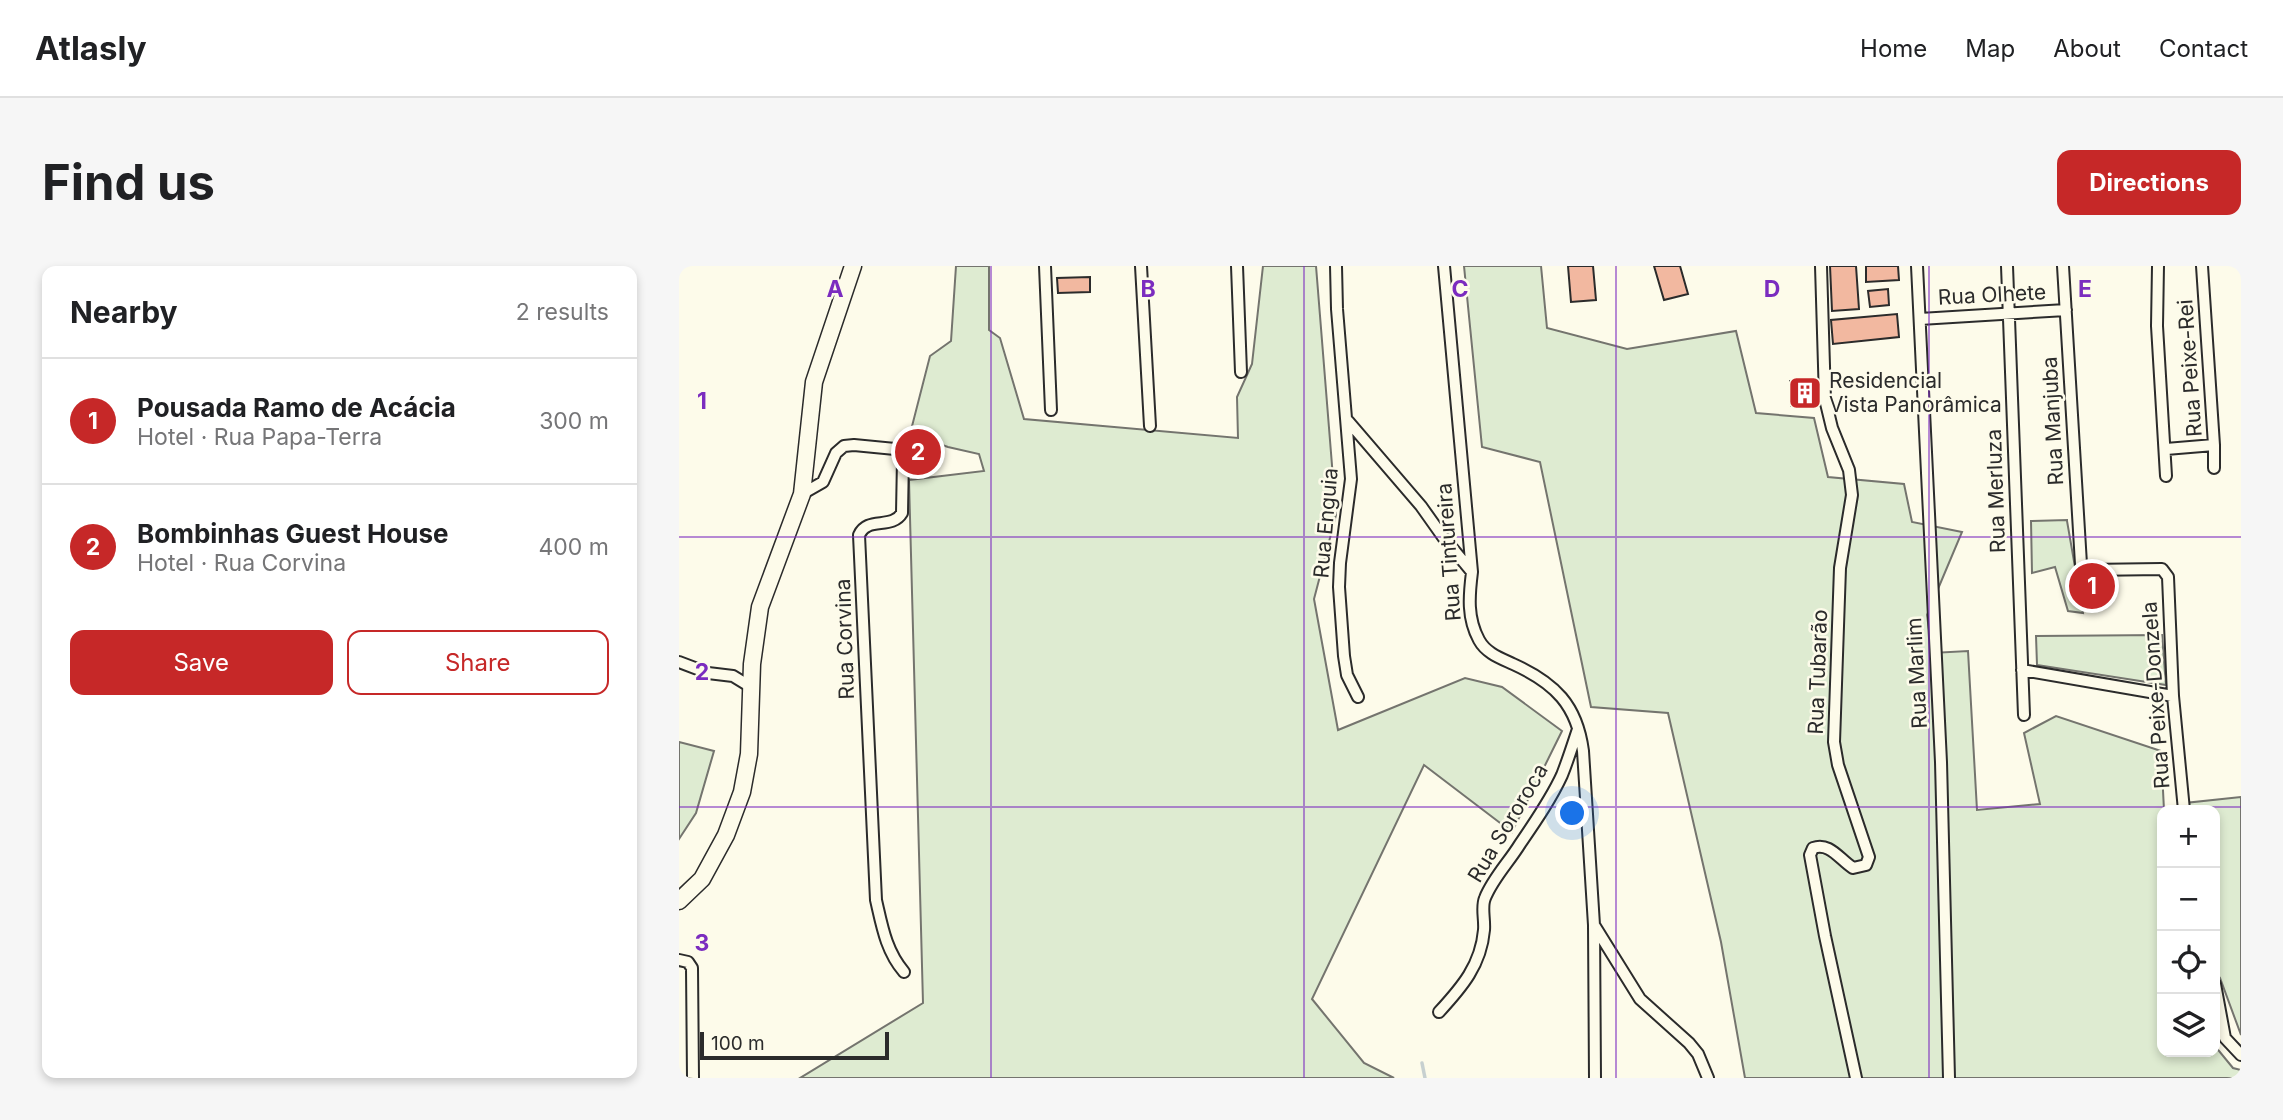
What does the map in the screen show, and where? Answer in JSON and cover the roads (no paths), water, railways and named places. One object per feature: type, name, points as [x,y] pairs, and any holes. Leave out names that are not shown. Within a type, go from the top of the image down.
[{"type":"main road","points":[[679,901],[702,879],[726,835],[746,774],[752,664],[760,607],[802,494],[814,382],[853,266]]},
{"type":"main road","points":[[679,890],[726,835]]},
{"type":"street","points":[[1045,266],[1051,410]]},
{"type":"street","points":[[1141,266],[1150,426]]},
{"type":"street","points":[[1237,266],[1241,372]]},
{"type":"street","name":"Rua Enguia","points":[[1336,266],[1351,479],[1339,587],[1343,656],[1347,675],[1358,697]]},
{"type":"street","name":"Rua Tintureira","points":[[1444,266],[1472,572],[1469,604],[1472,623],[1480,643],[1492,655],[1546,681],[1561,696],[1579,726],[1583,751],[1594,925],[1595,1078]]},
{"type":"street","name":"Rua Tubarão","points":[[1821,266],[1825,399],[1832,428],[1849,470],[1852,495],[1840,568],[1834,742],[1838,765],[1869,857],[1866,865],[1853,868],[1821,845],[1813,848],[1810,855],[1856,1078]]},
{"type":"street","name":"Rua Marlim","points":[[1917,266],[1941,762],[1949,1078]]},
{"type":"street","name":"Rua Merluza","points":[[2007,266],[2024,715]]},
{"type":"street","name":"Rua Manjuba","points":[[2063,266],[2081,564],[2087,570],[2162,569],[2168,577]]},
{"type":"street","points":[[2158,266],[2157,326],[2166,475]]},
{"type":"street","name":"Rua Peixe-Rei","points":[[2202,266],[2214,468]]},
{"type":"street","name":"Rua Olhete","points":[[1920,319],[2066,310]]},
{"type":"street","points":[[1348,421],[1421,506],[1472,572]]},
{"type":"street","points":[[2166,449],[2214,445]]},
{"type":"street","name":"Rua Corvina","points":[[802,494],[823,482],[836,453],[845,446],[895,449],[903,459],[902,513],[899,519],[867,526],[859,535],[876,900],[889,951],[904,972]]},
{"type":"street","name":"Rua Peixe-Donzela","points":[[2168,577],[2173,696],[2184,805]]},
{"type":"street","points":[[679,662],[708,673],[733,676],[751,687]]},
{"type":"street","points":[[2022,670],[2173,696]]},
{"type":"street","name":"Rua Sororoca","points":[[1439,1012],[1464,985],[1475,967],[1484,928],[1483,901],[1552,794],[1579,726]]},
{"type":"street","points":[[1594,925],[1632,987],[1650,1008],[1689,1043],[1698,1054],[1708,1078]]},
{"type":"street","points":[[679,960],[688,962],[692,968],[693,1078]]},
{"type":"street","points":[[2217,994],[2225,1038],[2241,1055]]},
{"type":"waterway","points":[[1422,1063],[1425,1078]]},
{"type":"place","name":"Residencial Vista Panorâmica","points":[[1805,393]]},
{"type":"place","name":"Bombinhas Guest House","points":[[918,452]]},
{"type":"place","name":"Pousada Ramo de Acácia","points":[[2092,586]]}]
